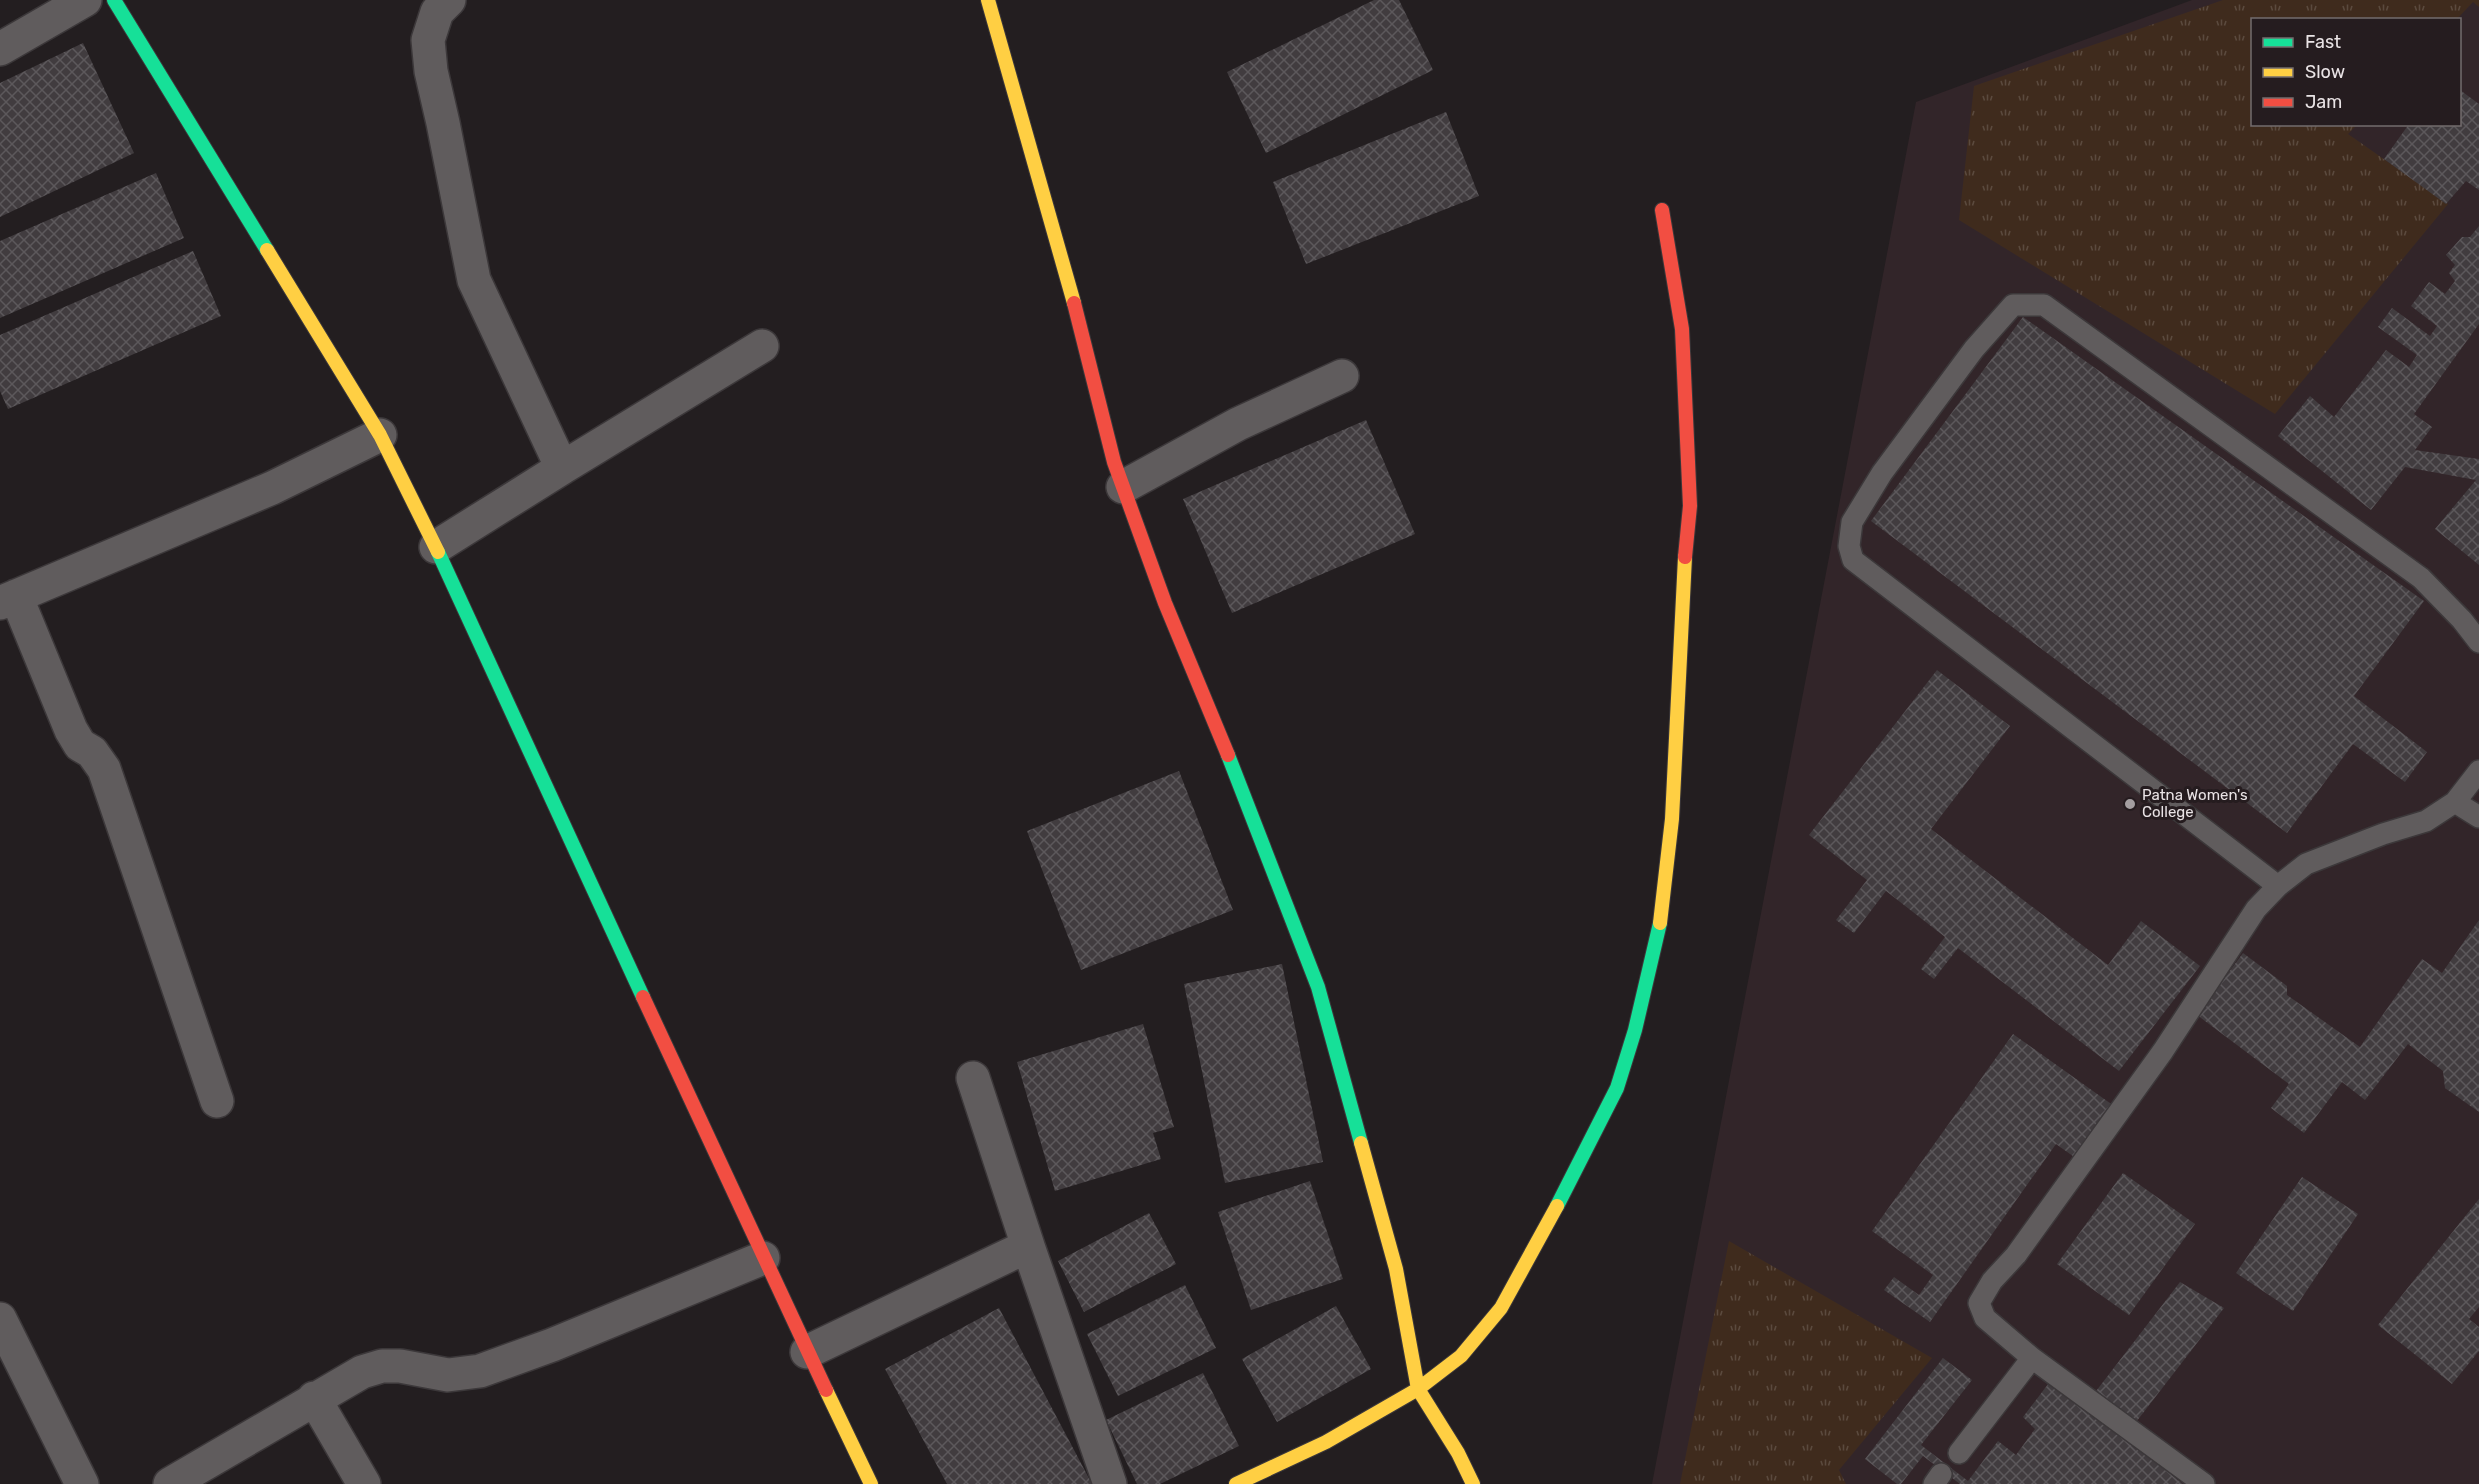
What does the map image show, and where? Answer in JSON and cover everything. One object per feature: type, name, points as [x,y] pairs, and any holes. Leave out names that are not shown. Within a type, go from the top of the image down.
[{"type":"street","points":[[0,49],[85,0]]},
{"type":"street","points":[[114,0],[380,435],[436,547],[807,1352],[871,1484]]},
{"type":"street","points":[[449,0],[437,12],[428,40],[431,71],[474,280],[562,468]]},
{"type":"street","points":[[988,0],[1080,324],[1114,462],[1165,603],[1254,818],[1318,987],[1396,1269],[1418,1389],[1458,1453],[1473,1484]]},
{"type":"street","points":[[1236,1484],[1326,1442],[1418,1389],[1461,1356],[1501,1308],[1572,1179],[1617,1088],[1635,1030],[1658,939],[1672,819],[1684,570],[1690,506],[1682,329],[1662,210]]},
{"type":"street","points":[[436,547],[762,346]]},
{"type":"street","points":[[1123,487],[1238,424],[1342,376]]},
{"type":"street","points":[[217,1101],[104,769],[92,752],[80,745],[71,730],[8,600],[272,488],[380,435]]},
{"type":"street","points":[[973,1078],[1110,1484]]},
{"type":"street","points":[[807,1352],[1028,1246]]},
{"type":"street","points":[[170,1484],[362,1372],[382,1365],[448,1375],[480,1371],[669,1299],[764,1258]]},
{"type":"street","points":[[0,1319],[82,1484]]},
{"type":"street","points":[[314,1398],[364,1484]]},
{"type":"lane","points":[[2278,886],[1853,560],[1849,546],[1852,522],[1882,473],[1974,349],[2013,305],[2044,305],[2421,578],[2462,620],[2479,642]]},
{"type":"lane","points":[[2204,1484],[2032,1358],[1985,1318],[1979,1303],[1992,1281],[2016,1255],[2163,1051],[2256,909],[2278,886],[2306,864],[2383,834],[2426,821],[2455,802],[2479,771]]},
{"type":"lane","points":[[2455,802],[2479,817]]},
{"type":"lane","points":[[1959,1453],[2032,1358]]},
{"type":"shaded area","name":"Patna Women's College","points":[[2192,0],[2479,0],[2479,1484],[1652,1484],[1916,102]]},
{"type":"green space","points":[[2223,0],[2479,0],[2479,7],[2473,2],[2458,18],[2251,18],[2251,126],[2356,126],[2348,134],[2448,204],[2275,414],[1959,220],[1974,86]]},
{"type":"green space","points":[[1729,1241],[1932,1358],[1839,1470],[1846,1484],[1680,1484]]},
{"type":"building","points":[[1374,0],[1399,0],[1433,70],[1266,153],[1227,72]]},
{"type":"building","points":[[83,43],[134,153],[0,217],[0,83]]},
{"type":"building","points":[[2461,91],[2479,104],[2479,190],[2466,181],[2446,204],[2384,159],[2408,126],[2461,126]]},
{"type":"building","points":[[1446,112],[1479,196],[1306,264],[1273,182]]},
{"type":"building","points":[[156,173],[184,238],[0,318],[0,241]]},
{"type":"building","points":[[2479,226],[2479,324],[2414,414],[2432,427],[2415,450],[2479,459],[2479,565],[2435,529],[2476,480],[2405,467],[2371,510],[2278,436],[2310,396],[2334,417],[2386,350],[2409,367],[2417,355],[2378,327],[2392,308],[2430,336],[2437,326],[2411,306],[2429,282],[2445,294],[2455,281],[2449,273],[2455,265],[2446,255],[2462,237],[2470,237]]},
{"type":"building","points":[[193,251],[221,316],[8,409],[0,391],[0,335]]},
{"type":"building","points":[[2023,317],[2424,601],[2354,696],[2427,752],[2405,782],[2353,744],[2287,833],[1871,521]]},
{"type":"building","points":[[1366,420],[1415,534],[1232,613],[1183,499]]},
{"type":"building","points":[[1937,670],[2010,726],[1931,829],[2108,965],[2141,921],[2200,966],[2119,1071],[1958,948],[1934,979],[1921,969],[1945,937],[1886,891],[1854,933],[1836,920],[1867,880],[1809,835]]},
{"type":"building","points":[[1179,771],[1233,910],[1081,970],[1027,831]]},
{"type":"building","points":[[2479,920],[2479,1112],[2445,1088],[2443,1071],[2408,1044],[2365,1100],[2342,1082],[2304,1133],[2271,1108],[2289,1084],[2197,1015],[2243,953],[2287,986],[2287,995],[2360,1047],[2422,959],[2442,973]]},
{"type":"building","points":[[1282,964],[1323,1162],[1225,1183],[1184,984]]},
{"type":"building","points":[[1143,1024],[1174,1127],[1153,1133],[1161,1159],[1055,1191],[1017,1062]]},
{"type":"building","points":[[2013,1034],[2114,1106],[2077,1159],[2056,1144],[1930,1322],[1884,1290],[1894,1277],[1919,1295],[1933,1275],[1872,1231]]},
{"type":"building","points":[[2123,1173],[2195,1224],[2129,1315],[2057,1264]]},
{"type":"building","points":[[2302,1177],[2358,1214],[2293,1311],[2236,1273]]},
{"type":"building","points":[[1310,1181],[1343,1279],[1251,1310],[1218,1212]]},
{"type":"building","points":[[2479,1199],[2479,1307],[2469,1319],[2479,1327],[2479,1351],[2452,1384],[2378,1325]]},
{"type":"building","points":[[1149,1213],[1176,1264],[1084,1312],[1058,1261]]},
{"type":"building","points":[[2180,1282],[2224,1308],[2133,1426],[2093,1395]]},
{"type":"building","points":[[1185,1285],[1216,1348],[1118,1396],[1087,1334]]},
{"type":"building","points":[[1336,1306],[1371,1369],[1277,1422],[1242,1359]]},
{"type":"building","points":[[999,1308],[1092,1484],[947,1484],[885,1369]]},
{"type":"building","points":[[1943,1358],[1972,1380],[1921,1445],[1968,1481],[1998,1441],[2016,1455],[2035,1429],[2023,1417],[2052,1379],[2183,1484],[1960,1484],[1923,1456],[1901,1484],[1897,1484],[1865,1459]]},
{"type":"building","points":[[1203,1373],[1239,1446],[1160,1484],[1137,1484],[1106,1420]]},
{"type":"traffic: fast","points":[[114,0],[267,250]]},
{"type":"traffic: fast","points":[[438,552],[643,997]]},
{"type":"traffic: fast","points":[[1228,755],[1318,987],[1361,1143]]},
{"type":"traffic: fast","points":[[1557,1206],[1617,1088],[1635,1030],[1660,923]]},
{"type":"traffic: slow","points":[[988,0],[1074,303]]},
{"type":"traffic: slow","points":[[267,250],[380,435],[438,552]]},
{"type":"traffic: slow","points":[[1660,923],[1672,819],[1685,557]]},
{"type":"traffic: slow","points":[[1361,1143],[1396,1269],[1418,1389],[1458,1453],[1473,1484]]},
{"type":"traffic: slow","points":[[1236,1484],[1326,1442],[1418,1389],[1461,1356],[1501,1308],[1557,1206]]},
{"type":"traffic: slow","points":[[826,1390],[871,1484]]},
{"type":"traffic: jam","points":[[1662,210],[1682,329],[1690,506],[1685,557]]},
{"type":"traffic: jam","points":[[1074,303],[1114,462],[1165,603],[1228,755]]},
{"type":"traffic: jam","points":[[643,997],[826,1390]]},
{"type":"place","name":"Patna Women's College","points":[[2130,804]]}]
